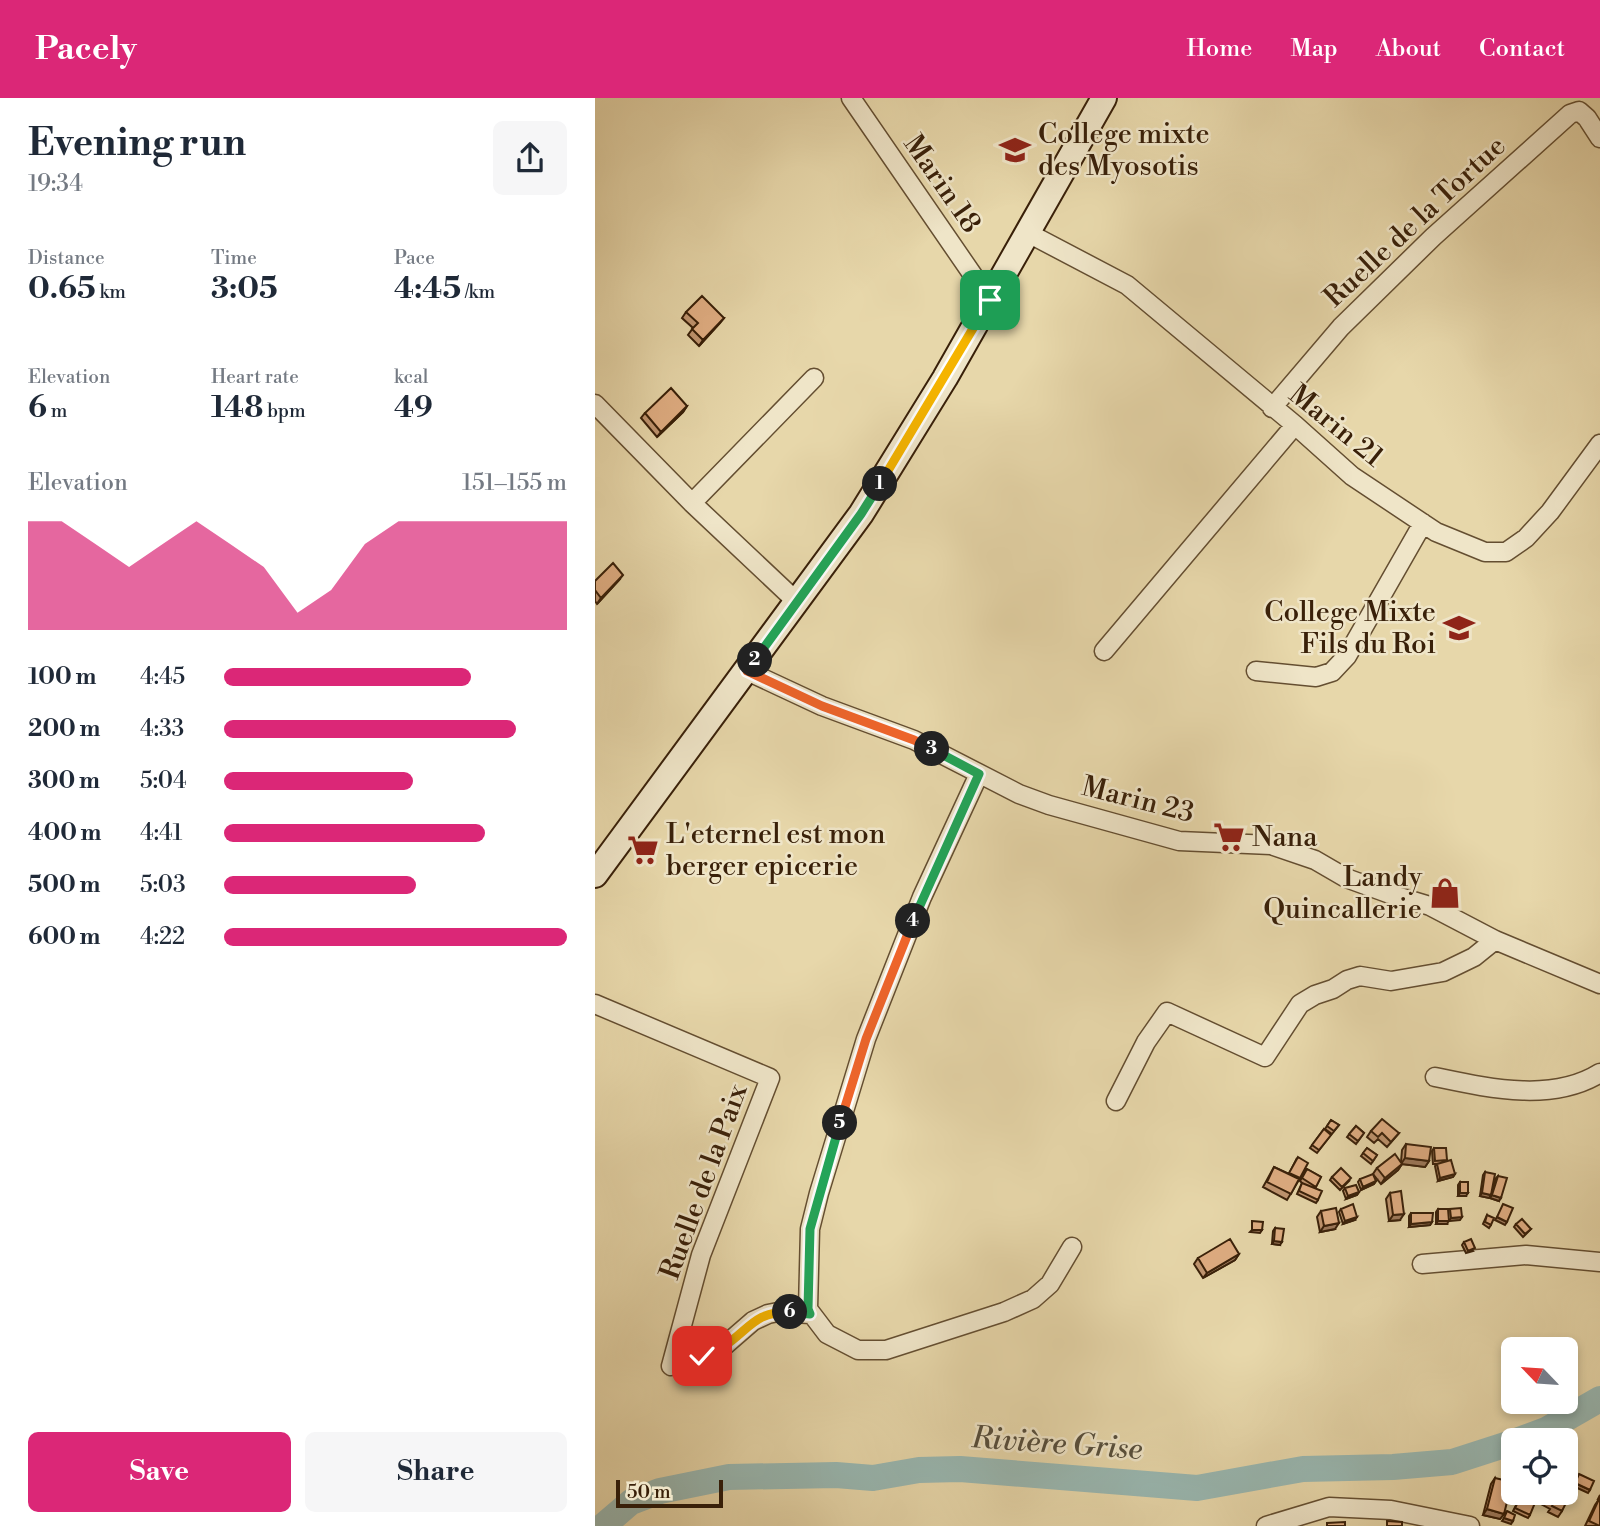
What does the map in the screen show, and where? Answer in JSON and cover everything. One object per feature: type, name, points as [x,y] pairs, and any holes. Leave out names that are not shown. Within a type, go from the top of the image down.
[{"type":"main road","points":[[595,875],[861,514],[990,300],[1104,98]]},
{"type":"street","name":"Marin 18","points":[[851,98],[990,300]]},
{"type":"street","name":"Ruelle de la Tortue","points":[[1272,408],[1341,327],[1433,237],[1570,114],[1579,111],[1600,138]]},
{"type":"street","name":"Marin 21","points":[[1028,233],[1127,285],[1352,476],[1436,532],[1485,552],[1506,552],[1526,538],[1550,512],[1600,444]]},
{"type":"street","points":[[692,503],[814,378]]},
{"type":"street","points":[[595,404],[692,503],[797,603]]},
{"type":"street","points":[[1104,651],[1295,425]]},
{"type":"street","points":[[1257,671],[1315,677],[1332,672],[1347,656],[1423,523]]},
{"type":"street","name":"Marin 23","points":[[747,671],[822,706],[914,740],[1019,794],[1179,841],[1271,845],[1315,860],[1346,878],[1430,905],[1495,940],[1600,984]]},
{"type":"street","points":[[979,774],[922,897],[866,1039],[810,1229],[810,1314],[827,1334],[858,1350],[886,1350],[1004,1312],[1033,1299],[1050,1284],[1073,1247]]},
{"type":"street","points":[[1116,1101],[1146,1042],[1167,1012],[1265,1057],[1300,1004],[1314,995],[1360,976],[1391,981],[1443,972],[1474,957],[1495,940]]},
{"type":"street","name":"Ruelle de la Paix","points":[[595,1004],[770,1078],[701,1255],[671,1366],[723,1347],[753,1321],[768,1314],[810,1314]]},
{"type":"street","points":[[1435,1077],[1531,1091],[1570,1087],[1600,1073]]},
{"type":"street","points":[[1422,1264],[1526,1255],[1600,1262]]},
{"type":"street","points":[[1266,1526],[1329,1507],[1391,1510],[1470,1526]]},
{"type":"building","points":[[702,296],[724,318],[703,340],[692,329],[698,323],[686,312]]},
{"type":"building","points":[[671,388],[687,406],[661,432],[645,413]]},
{"type":"building","points":[[613,563],[623,575],[601,598],[595,590],[595,581]]},
{"type":"building","points":[[1382,1119],[1399,1133],[1391,1142],[1382,1133],[1378,1137],[1371,1131]]},
{"type":"building","points":[[1331,1120],[1339,1125],[1334,1131],[1327,1126]]},
{"type":"building","points":[[1356,1126],[1364,1133],[1358,1141],[1349,1134]]},
{"type":"building","points":[[1324,1129],[1331,1135],[1319,1150],[1312,1145]]},
{"type":"building","points":[[1406,1144],[1431,1147],[1429,1161],[1405,1158]]},
{"type":"building","points":[[1367,1148],[1377,1155],[1373,1161],[1363,1153]]},
{"type":"building","points":[[1434,1148],[1446,1148],[1447,1160],[1435,1161]]},
{"type":"building","points":[[1395,1154],[1402,1164],[1385,1178],[1377,1168]]},
{"type":"building","points":[[1298,1157],[1308,1163],[1300,1178],[1289,1173]]},
{"type":"building","points":[[1451,1160],[1455,1174],[1440,1178],[1437,1164]]},
{"type":"building","points":[[1274,1167],[1299,1179],[1291,1194],[1267,1182]]},
{"type":"building","points":[[1341,1168],[1351,1178],[1342,1187],[1332,1177]]},
{"type":"building","points":[[1307,1169],[1321,1177],[1316,1187],[1302,1178]]},
{"type":"building","points":[[1485,1172],[1495,1174],[1491,1195],[1482,1193]]},
{"type":"building","points":[[1373,1174],[1376,1181],[1363,1187],[1360,1179]]},
{"type":"building","points":[[1498,1176],[1507,1178],[1501,1198],[1492,1195]]},
{"type":"building","points":[[1460,1182],[1468,1182],[1468,1193],[1460,1193]]},
{"type":"building","points":[[1302,1183],[1322,1191],[1318,1200],[1299,1191]]},
{"type":"building","points":[[1356,1185],[1359,1192],[1348,1196],[1345,1188]]},
{"type":"building","points":[[1401,1191],[1404,1214],[1393,1215],[1390,1193]]},
{"type":"building","points":[[1353,1204],[1357,1217],[1345,1221],[1341,1209]]},
{"type":"building","points":[[1503,1204],[1513,1208],[1507,1222],[1497,1217]]},
{"type":"building","points":[[1336,1208],[1339,1223],[1324,1226],[1321,1211]]},
{"type":"building","points":[[1461,1208],[1462,1217],[1451,1218],[1450,1209]]},
{"type":"building","points":[[1438,1209],[1448,1209],[1449,1221],[1438,1221]]},
{"type":"building","points":[[1411,1213],[1433,1213],[1432,1222],[1411,1224]]},
{"type":"building","points":[[1487,1215],[1494,1218],[1491,1225],[1485,1222]]},
{"type":"building","points":[[1522,1219],[1531,1229],[1525,1234],[1516,1224]]},
{"type":"building","points":[[1252,1221],[1263,1222],[1262,1230],[1252,1230]]},
{"type":"building","points":[[1275,1228],[1284,1229],[1282,1242],[1274,1241]]},
{"type":"building","points":[[1230,1239],[1239,1254],[1207,1273],[1198,1258]]},
{"type":"building","points":[[1471,1239],[1475,1248],[1468,1251],[1464,1242]]},
{"type":"building","points":[[1579,1474],[1594,1481],[1590,1490],[1578,1484]]},
{"type":"building","points":[[1495,1478],[1501,1479],[1501,1505],[1506,1505],[1504,1514],[1487,1509]]},
{"type":"building","points":[[1600,1499],[1600,1526],[1589,1521]]},
{"type":"building","points":[[1516,1505],[1534,1505],[1530,1515],[1515,1508]]},
{"type":"building","points":[[1553,1505],[1565,1505],[1562,1511]]},
{"type":"building","points":[[1507,1511],[1515,1515],[1513,1521],[1504,1518]]},
{"type":"building","points":[[1387,1521],[1402,1522],[1402,1526],[1387,1526]]},
{"type":"building","points":[[1345,1522],[1345,1526],[1327,1526],[1327,1523]]},
{"type":"waterway","name":"Rivière Grise","points":[[1549,1428],[1600,1399]]},
{"type":"waterway","name":"Rivière Grise","points":[[603,1526],[631,1502],[660,1491],[729,1477],[836,1475],[873,1478],[919,1470],[960,1469],[1197,1488],[1303,1469],[1393,1467],[1452,1462],[1501,1446]]},
{"type":"place","name":"College mixte des Myosotis","points":[[1015,150]]},
{"type":"place","name":"College Mixte Fils du Roi","points":[[1459,628]]},
{"type":"place","name":"Nana","points":[[1229,837]]},
{"type":"place","name":"L'eternel est mon berger epicerie","points":[[643,850]]},
{"type":"place","name":"Landy Quincallerie","points":[[1445,893]]},
{"type":"route","points":[[702,1356],[723,1347],[753,1321],[768,1314],[810,1314],[810,1229],[866,1039],[922,897],[979,774],[914,740],[822,706],[747,671],[861,514],[990,300]]}]
